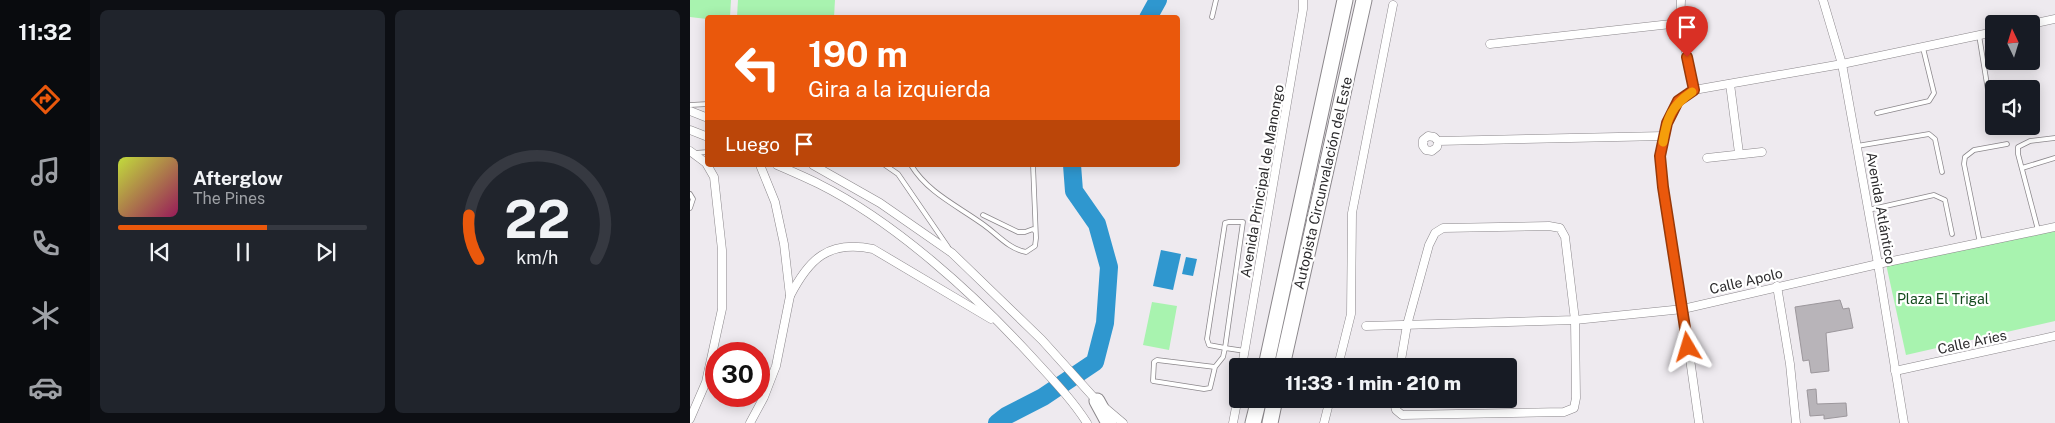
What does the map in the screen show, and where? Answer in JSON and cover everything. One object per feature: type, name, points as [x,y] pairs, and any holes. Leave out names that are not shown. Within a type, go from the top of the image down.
[{"type":"highway","name":"Autopista Circunvalación del Este","points":[[1268,358],[1345,0]]},
{"type":"highway","name":"Autopista Circunvalación del Este","points":[[1284,358],[1364,0]]},
{"type":"highway","points":[[1097,401],[1109,423]]},
{"type":"highway","points":[[1253,423],[1257,408]]},
{"type":"highway","points":[[1270,423],[1273,408]]},
{"type":"street","name":"Avenida Principal de Manongo","points":[[1244,358],[1304,9],[1303,0]]},
{"type":"street","points":[[1681,0],[1680,23],[1694,90]]},
{"type":"street","name":"Avenida Atlántico","points":[[1823,0],[1842,64],[1904,423]]},
{"type":"street","points":[[1340,358],[1351,314],[1352,213],[1393,5]]},
{"type":"street","points":[[2040,22],[2055,19]]},
{"type":"street","points":[[1490,44],[1680,23]]},
{"type":"street","points":[[1698,423],[1660,156],[1667,123],[1678,101],[1694,90],[1842,64],[1985,34]]},
{"type":"street","points":[[1730,84],[1739,153]]},
{"type":"street","points":[[690,111],[705,117]]},
{"type":"street","points":[[690,130],[705,136]]},
{"type":"street","points":[[1438,141],[1664,136]]},
{"type":"street","points":[[1707,158],[1739,153],[1762,152]]},
{"type":"street","points":[[691,153],[705,162]]},
{"type":"street","points":[[690,419],[706,382],[722,309],[722,250],[714,177],[708,167]]},
{"type":"street","points":[[761,167],[774,202],[784,244],[790,296]]},
{"type":"street","points":[[782,167],[820,184],[921,251],[1005,328],[1074,403],[1087,423]]},
{"type":"street","points":[[817,167],[880,203],[952,253],[1042,340],[1097,401],[1123,423]]},
{"type":"street","points":[[1395,408],[1402,414],[1564,412],[1574,408],[1576,398],[1575,320],[1566,237],[1560,228],[1549,226],[1443,228],[1435,233],[1429,244],[1407,325],[1401,358]]},
{"type":"street","name":"Calle Apolo","points":[[1366,326],[1575,320],[1683,309],[1777,286],[2055,227]]},
{"type":"street","points":[[750,423],[764,397],[776,366],[790,296],[801,275],[815,260],[833,249],[856,246],[872,250],[1005,328]]},
{"type":"street","points":[[1777,286],[1790,364],[1796,423]]},
{"type":"street","name":"Calle Aries","points":[[1895,371],[2055,336]]},
{"type":"street","points":[[1233,423],[1236,408]]},
{"type":"street","points":[[1324,423],[1328,408]]},
{"type":"lane","points":[[1212,17],[1216,0]]},
{"type":"lane","points":[[1979,35],[1986,80]]},
{"type":"lane","points":[[1877,113],[1929,101],[1933,98],[1934,93],[1923,46]]},
{"type":"lane","points":[[690,105],[705,104]]},
{"type":"lane","points":[[1857,146],[1929,134],[1935,139],[1942,172]]},
{"type":"lane","points":[[2038,230],[2018,147],[2030,141],[2055,138]]},
{"type":"lane","points":[[1980,242],[1964,164],[1965,157],[1974,150],[2007,144]]},
{"type":"lane","points":[[691,153],[705,152]]},
{"type":"lane","points":[[2022,168],[2055,158]]},
{"type":"lane","points":[[889,167],[898,174],[952,253]]},
{"type":"lane","points":[[913,167],[934,191],[958,209],[983,224],[1016,250],[1026,252],[1035,246],[1036,238],[1033,167]]},
{"type":"lane","points":[[690,194],[693,199],[690,208]]},
{"type":"lane","points":[[1868,210],[1934,195],[1945,200],[1952,234]]},
{"type":"lane","points":[[983,215],[1018,232],[1033,229],[1036,238]]},
{"type":"lane","points":[[1215,367],[1157,360],[1154,362],[1153,380],[1155,382],[1210,388],[1215,367],[1223,357],[1225,348],[1243,222],[1225,223],[1207,340],[1209,344],[1225,348],[1245,351]]},
{"type":"green space","points":[[690,0],[731,0],[730,15],[705,15],[705,19],[690,17]]},
{"type":"green space","points":[[738,0],[835,0],[834,15],[737,15]]},
{"type":"green space","name":"Plaza El Trigal","points":[[2055,231],[2055,321],[1906,355],[1886,264]]},
{"type":"green space","points":[[1152,302],[1177,306],[1169,350],[1143,345]]},
{"type":"water","points":[[1161,250],[1181,254],[1173,290],[1153,286]]},
{"type":"water","points":[[1186,257],[1197,259],[1193,276],[1182,274]]},
{"type":"building","points":[[1840,300],[1843,309],[1849,308],[1853,328],[1826,333],[1829,371],[1811,373],[1809,360],[1803,361],[1795,307]]},
{"type":"building","points":[[1816,389],[1817,404],[1846,403],[1847,416],[1824,419],[1824,415],[1810,416],[1807,390]]},
{"type":"waterway","points":[[1150,15],[1158,0]]},
{"type":"waterway","points":[[997,423],[1006,416],[1043,397],[1095,362],[1105,323],[1109,267],[1097,224],[1074,191],[1072,167]]},
{"type":"slow traffic","points":[[1663,142],[1667,123],[1678,101],[1692,92]]},
{"type":"route","points":[[1687,57],[1694,90],[1678,101],[1667,123],[1660,156],[1663,187],[1688,347]]}]
